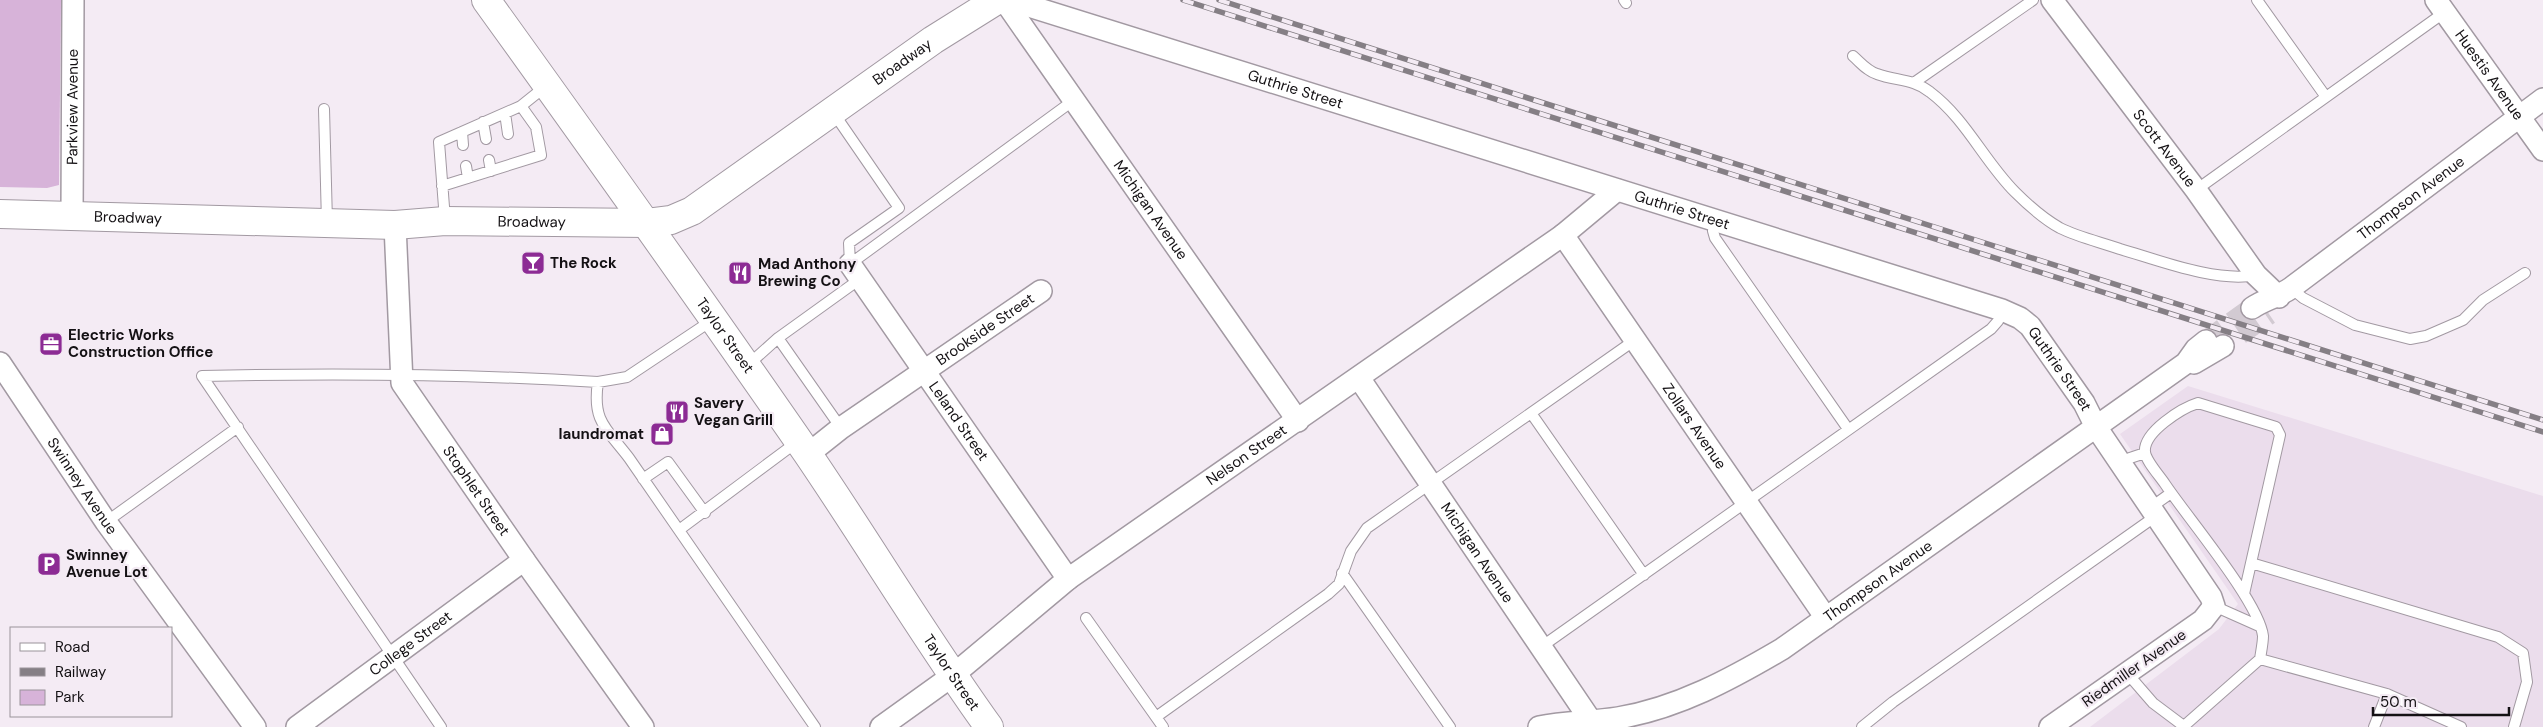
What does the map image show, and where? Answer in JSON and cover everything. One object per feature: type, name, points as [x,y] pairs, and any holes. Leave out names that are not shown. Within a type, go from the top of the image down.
[{"type":"main road","name":"Taylor Street","points":[[486,0],[714,319],[803,448],[952,676],[988,727]]},
{"type":"main road","name":"Broadway","points":[[0,214],[395,225],[445,221],[647,223],[670,220],[692,211],[933,40],[998,0]]},
{"type":"street","name":"Parkview Avenue","points":[[72,216],[73,0]]},
{"type":"street","name":"Michigan Avenue","points":[[1004,0],[1298,421]]},
{"type":"street","name":"Guthrie Street","points":[[1010,0],[2002,310],[2020,318],[2030,326],[2084,403],[2096,427],[2211,597],[2214,606]]},
{"type":"street","name":"Scott Avenue","points":[[2052,0],[2196,190],[2273,302]]},
{"type":"street","name":"Huestis Avenue","points":[[2441,6],[2543,150]]},
{"type":"street","name":"Thompson Avenue","points":[[2273,302],[2543,99]]},
{"type":"street","name":"Nelson Street","points":[[881,727],[952,676],[1068,579],[1298,421],[1563,235],[1617,190]]},
{"type":"street","name":"Stophlet Street","points":[[395,225],[402,383],[524,560],[643,727]]},
{"type":"street","name":"Zollars Avenue","points":[[1563,235],[1826,618]]},
{"type":"street","name":"Leland Street","points":[[855,272],[1068,579]]},
{"type":"street","name":"Brookside Street","points":[[803,448],[841,428],[1041,291]]},
{"type":"street","name":"Thompson Avenue","points":[[1539,727],[1593,724],[1647,711],[1713,688],[1782,649],[2186,363],[2200,361],[2214,343]]},
{"type":"street","name":"Swinney Avenue","points":[[0,363],[106,522],[255,727]]},
{"type":"street","name":"Michigan Avenue","points":[[1359,378],[1593,724]]},
{"type":"street","name":"College Street","points":[[297,727],[524,560]]},
{"type":"street","name":"Riedmiller Avenue","points":[[2050,727],[2203,620],[2214,606]]},
{"type":"lane","points":[[1915,82],[2033,0]]},
{"type":"lane","points":[[2257,0],[2326,97]]},
{"type":"lane","points":[[2196,190],[2326,97],[2441,6]]},
{"type":"lane","points":[[1854,56],[1865,68],[1876,74],[1915,82],[1945,104],[1960,120],[1996,170],[2015,192],[2060,228],[2182,268],[2243,278],[2256,275]]},
{"type":"lane","points":[[445,221],[439,142],[521,106],[547,85]]},
{"type":"lane","points":[[747,367],[855,272],[1074,100]]},
{"type":"lane","points":[[442,186],[491,171],[511,159],[540,155],[536,126],[521,106]]},
{"type":"lane","points":[[324,109],[328,223]]},
{"type":"lane","points":[[832,111],[899,208],[849,243],[855,272]]},
{"type":"lane","points":[[505,113],[508,134]]},
{"type":"lane","points":[[483,122],[486,139]]},
{"type":"lane","points":[[462,132],[463,145]]},
{"type":"lane","points":[[489,160],[491,171]]},
{"type":"lane","points":[[466,166],[468,178]]},
{"type":"lane","points":[[1715,220],[1713,231],[1715,238],[1848,429]]},
{"type":"lane","points":[[2273,302],[2303,298],[2355,325],[2410,339],[2426,336],[2462,320],[2484,300],[2525,273]]},
{"type":"lane","points":[[1541,647],[1991,329],[1998,321],[2002,310]]},
{"type":"lane","points":[[441,727],[202,376],[281,374],[598,382],[627,377],[714,319]]},
{"type":"lane","points":[[778,338],[841,428]]},
{"type":"lane","points":[[1156,717],[1328,594],[1338,584],[1350,550],[1367,528],[1431,485],[1635,340]]},
{"type":"lane","points":[[598,382],[595,404],[600,421],[679,530],[815,727]]},
{"type":"lane","points":[[2127,673],[2154,703],[2184,727],[2260,659],[2263,636],[2250,604],[2144,453],[2145,445],[2158,427],[2188,406],[2198,403],[2276,427],[2280,434],[2244,594]]},
{"type":"lane","points":[[1531,413],[1644,575]]},
{"type":"lane","points":[[106,522],[238,427]]},
{"type":"lane","points":[[679,530],[803,448]]},
{"type":"lane","points":[[2121,464],[2130,458],[2144,453]]},
{"type":"lane","points":[[643,479],[668,462],[704,513]]},
{"type":"lane","points":[[1862,727],[1893,702],[2153,512],[2171,493]]},
{"type":"lane","points":[[2251,563],[2498,636],[2523,653],[2527,682],[2514,727]]},
{"type":"lane","points":[[1342,573],[1450,727]]},
{"type":"lane","points":[[2214,606],[2259,626]]},
{"type":"lane","points":[[1086,618],[1163,727]]},
{"type":"lane","points":[[2260,659],[2387,694],[2461,727]]},
{"type":"lane","points":[[2374,727],[2387,694]]},
{"type":"shaded area","points":[[2188,386],[2543,496],[2543,727],[2090,727],[2219,629],[2238,604],[2120,434]]},
{"type":"green space","points":[[0,0],[61,0],[59,185],[47,188],[0,187]]},
{"type":"tunnel","points":[[2206,341],[2252,308]]},
{"type":"tunnel","points":[[2240,334],[2269,314]]},
{"type":"railway","points":[[1183,0],[2543,432]]},
{"type":"railway","points":[[1219,0],[2543,420]]},
{"type":"place","name":"The Rock","points":[[533,263]]},
{"type":"place","name":"Mad Anthony Brewing Co","points":[[740,273]]},
{"type":"place","name":"Electric Works Construction Office","points":[[51,344]]},
{"type":"place","name":"Savery Vegan Grill","points":[[677,412]]},
{"type":"place","name":"laundromat","points":[[662,434]]},
{"type":"place","name":"Swinney Avenue Lot","points":[[49,564]]}]
